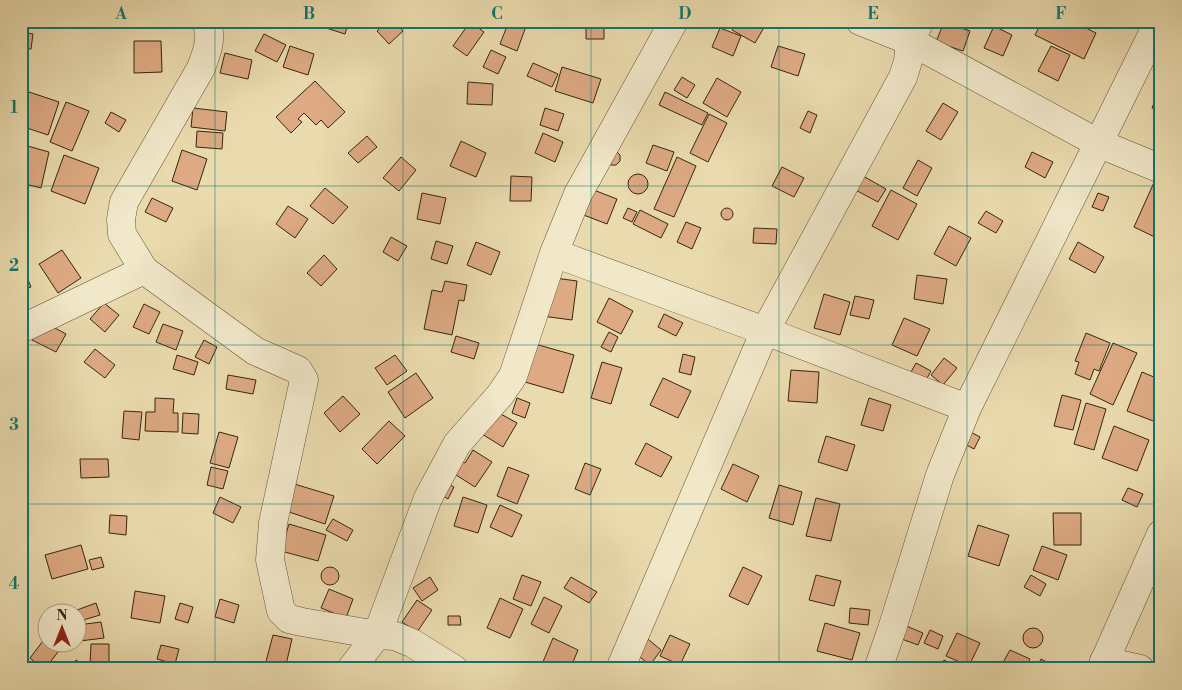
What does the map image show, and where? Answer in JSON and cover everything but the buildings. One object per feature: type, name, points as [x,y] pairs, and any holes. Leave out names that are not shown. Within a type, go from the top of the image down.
[{"type":"street","points":[[206,21],[210,47],[201,68],[124,202],[121,220],[122,234],[144,270],[255,351],[298,370],[304,380],[273,523],[270,560],[281,611],[288,619],[377,635],[395,636],[412,643],[454,669]]},
{"type":"street","points":[[352,669],[377,635],[428,498],[457,444],[500,395],[513,376],[554,253],[578,194],[674,21]]},
{"type":"street","points":[[860,21],[915,31],[1098,143],[1161,169]]},
{"type":"street","points":[[878,669],[940,474],[966,408],[1158,21]]},
{"type":"street","points":[[620,669],[765,331],[902,77],[915,31]]},
{"type":"street","points":[[554,253],[966,408]]},
{"type":"street","points":[[21,329],[144,270]]},
{"type":"street","points":[[1140,669],[1103,665],[1161,534]]}]
